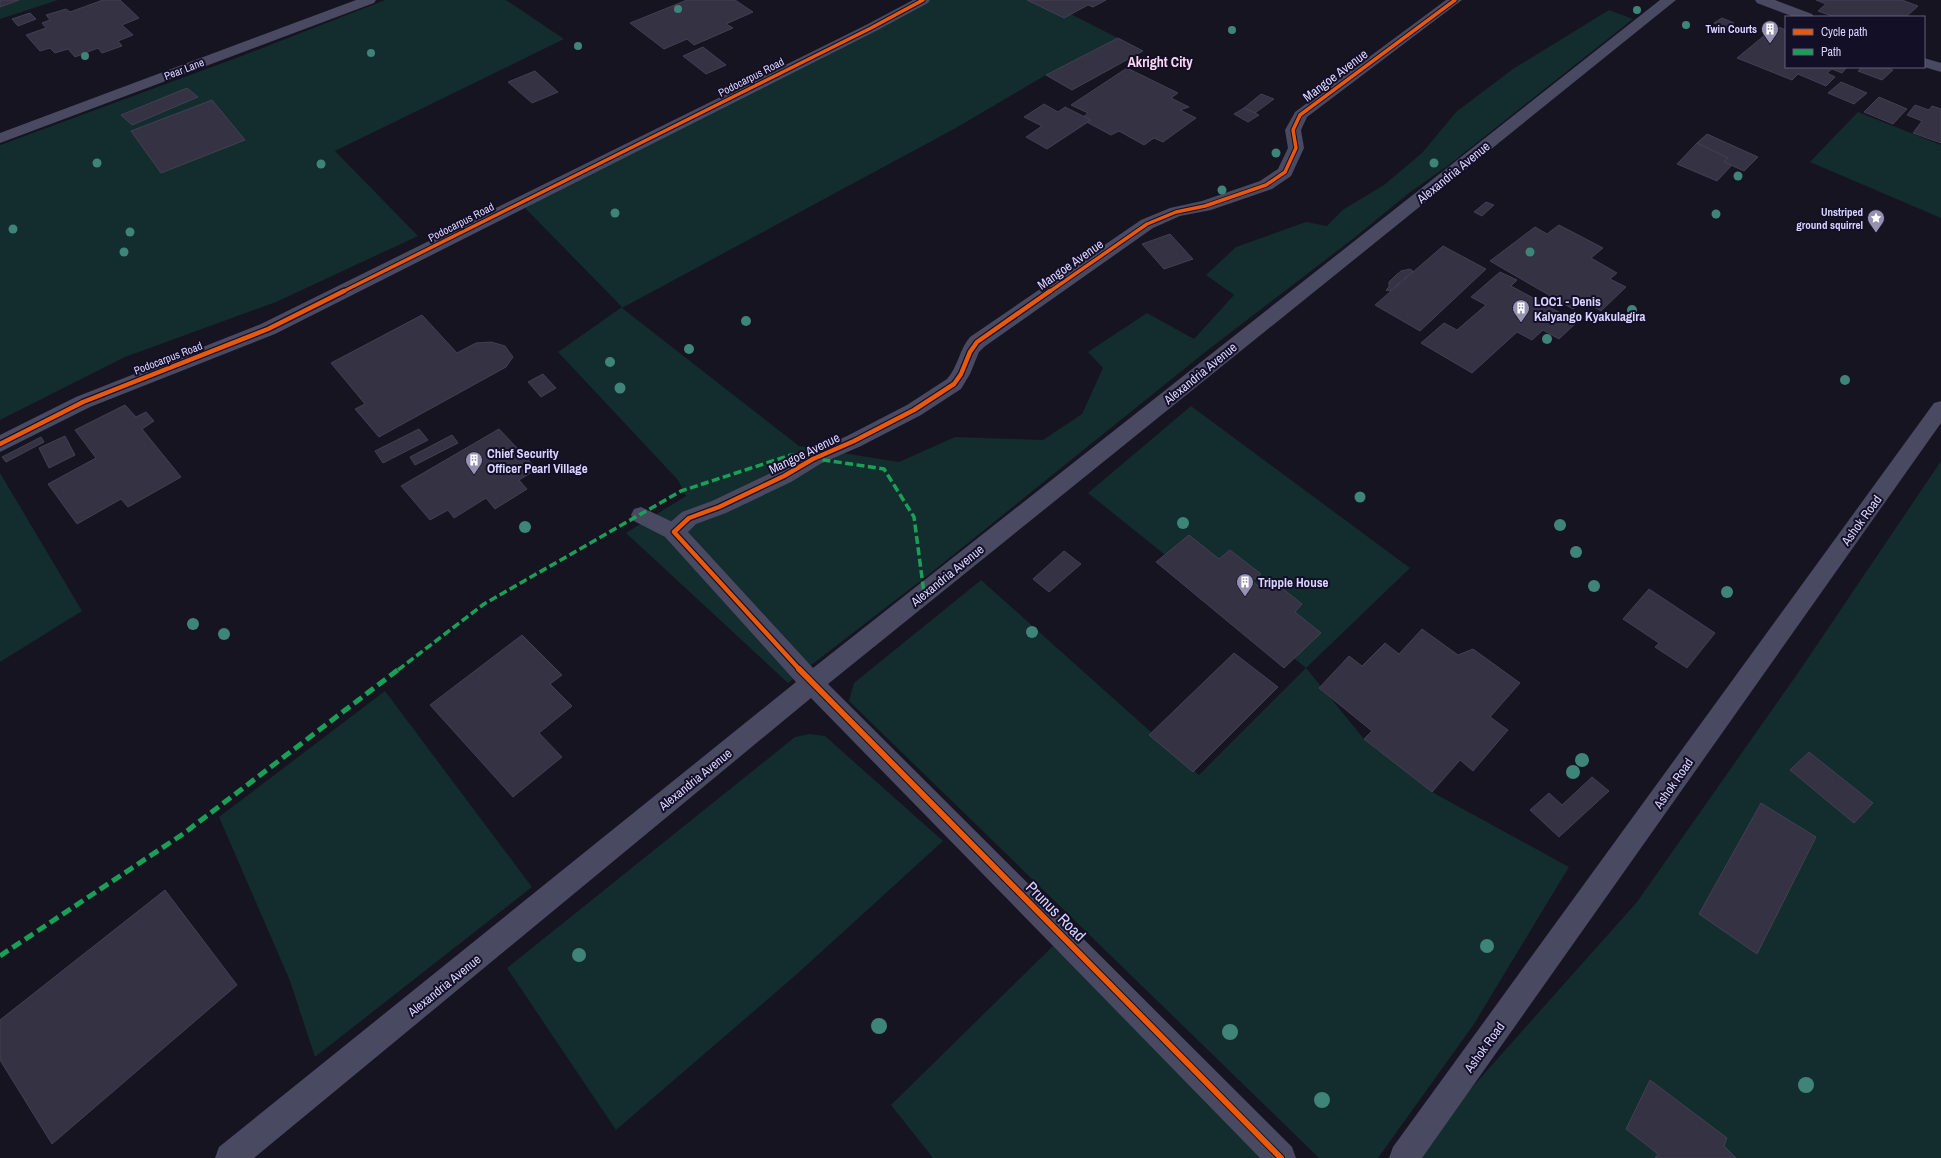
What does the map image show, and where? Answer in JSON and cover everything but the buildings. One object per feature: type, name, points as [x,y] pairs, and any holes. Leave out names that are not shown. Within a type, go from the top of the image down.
[{"type":"street","name":"Pear Lane","points":[[0,138],[369,0]]},
{"type":"street","name":"Podocarpus Road","points":[[0,444],[83,402],[268,329],[871,28],[923,0]]},
{"type":"street","name":"Mangoe Avenue","points":[[674,532],[690,518],[719,507],[784,476],[813,459],[854,441],[914,410],[954,384],[958,380],[972,346],[1147,224],[1176,212],[1205,206],[1266,184],[1285,172],[1296,148],[1293,130],[1300,115],[1455,0]]},
{"type":"street","name":"Alexandria Avenue","points":[[230,1158],[812,683],[1669,0]]},
{"type":"street","points":[[1762,0],[1804,16]]},
{"type":"street","points":[[1925,62],[1941,68]]},
{"type":"street","name":"Ashok Road","points":[[1404,1158],[1941,408]]},
{"type":"street","name":"Prunus Road","points":[[674,532],[812,683],[1281,1158]]},
{"type":"lane","points":[[641,514],[674,532]]},
{"type":"green space","points":[[0,0],[58,0],[0,19]]},
{"type":"green space","points":[[385,0],[506,0],[564,39],[335,151],[418,236],[276,302],[125,357],[0,420],[0,145],[239,57]]},
{"type":"green space","points":[[921,0],[1043,0],[1118,38],[1046,75],[954,129],[622,308],[799,446],[899,462],[955,437],[1043,440],[1082,414],[1103,368],[1088,352],[1147,313],[1194,339],[1234,295],[1206,275],[1236,247],[1306,222],[1327,226],[1344,209],[1384,185],[1422,153],[1456,112],[1513,69],[1609,10],[1633,19],[1450,164],[1409,193],[1354,238],[1204,353],[932,572],[788,683],[626,533],[686,496],[678,480],[558,352],[622,307],[525,208],[571,181]]},
{"type":"green space","points":[[1858,112],[1941,145],[1941,218],[1810,162]]},
{"type":"green space","points":[[1191,406],[1410,568],[1306,668],[1088,493]]},
{"type":"green space","points":[[1941,461],[1941,1158],[1409,1158],[1637,902],[1800,670]]},
{"type":"green space","points":[[0,473],[82,611],[0,662]]},
{"type":"green space","points":[[981,580],[1199,775],[1306,668],[1364,739],[1432,792],[1569,867],[1474,1024],[1378,1158],[1319,1158],[849,701],[854,683]]},
{"type":"green space","points":[[385,691],[532,887],[315,1057],[290,981],[219,817]]},
{"type":"green space","points":[[809,734],[825,736],[943,841],[797,974],[616,1130],[507,968],[795,737]]},
{"type":"green space","points":[[1053,946],[1269,1158],[933,1158],[891,1105]]},
{"type":"marked path","points":[[0,956],[183,834],[484,604],[681,491],[791,455],[884,469],[914,517],[924,593]]},
{"type":"cycle path","points":[[0,444],[83,402],[268,329],[871,28],[923,0]]},
{"type":"cycle path","points":[[1281,1158],[812,683],[674,532],[689,518],[719,507],[784,476],[813,459],[854,441],[914,410],[954,384],[961,374],[973,346],[977,342],[1147,224],[1176,212],[1205,206],[1266,185],[1285,172],[1296,148],[1293,130],[1300,115],[1455,0]]},
{"type":"place","name":"Twin Courts","points":[[1770,44]]},
{"type":"place","name":"Unstriped ground squirrel","points":[[1876,233]]},
{"type":"place","name":"LOC1 - Denis Kalyango Kyakulagira","points":[[1521,323]]},
{"type":"place","name":"Chief Security Officer Pearl Village","points":[[474,475]]},
{"type":"place","name":"Tripple House","points":[[1245,597]]},
{"type":"district","name":"Akright City","points":[[1160,62]]}]
